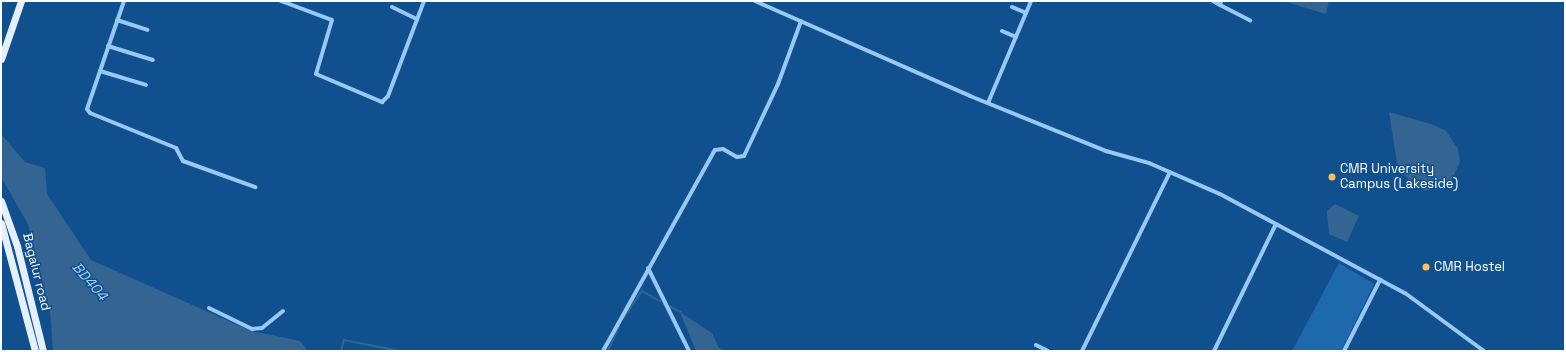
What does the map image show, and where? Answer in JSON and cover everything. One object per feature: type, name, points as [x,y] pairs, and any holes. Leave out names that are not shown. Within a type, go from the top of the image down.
[{"type":"main road","points":[[1,47],[18,1]]},
{"type":"main road","points":[[1,59],[21,1]]},
{"type":"main road","name":"Bagalur road","points":[[1,201],[17,246],[43,351]]},
{"type":"main road","name":"Bagalur road","points":[[1,223],[35,351]]},
{"type":"street","points":[[124,1],[87,109],[90,113],[176,148],[183,161],[255,187]]},
{"type":"street","points":[[281,1],[332,20],[316,74],[382,102],[388,96],[424,1]]},
{"type":"street","points":[[296,7],[298,1]]},
{"type":"street","points":[[756,1],[988,103],[1106,151],[1149,163],[1170,172],[1276,224],[1405,293],[1484,351]]},
{"type":"street","points":[[988,103],[1031,1]]},
{"type":"street","points":[[1213,1],[1221,3],[1250,20]]},
{"type":"street","points":[[392,7],[417,19]]},
{"type":"street","points":[[1012,7],[1026,13]]},
{"type":"street","points":[[117,20],[147,30]]},
{"type":"street","points":[[603,351],[715,150],[723,149],[737,158],[744,156],[778,84],[801,21]]},
{"type":"street","points":[[1002,31],[1016,37]]},
{"type":"street","points":[[108,46],[153,60]]},
{"type":"street","points":[[100,71],[146,85]]},
{"type":"street","points":[[1082,351],[1170,172]]},
{"type":"street","points":[[1214,351],[1276,224]]},
{"type":"street","points":[[648,268],[689,351]]},
{"type":"street","points":[[1344,351],[1380,280]]},
{"type":"street","points":[[209,308],[252,329],[262,328],[283,311]]},
{"type":"street","points":[[1036,345],[1048,351]]},
{"type":"shaded area","points":[[1339,263],[1374,284],[1341,351],[1292,351]]},
{"type":"water","points":[[1283,1],[1329,1],[1326,14]]},
{"type":"water","points":[[1389,112],[1434,125],[1446,131],[1458,149],[1460,162],[1451,181],[1425,191],[1416,186],[1398,169]]},
{"type":"water","points":[[1,134],[25,162],[45,168],[47,194],[91,260],[251,331],[300,341],[308,351],[53,351],[50,311],[28,224],[1,177]]},
{"type":"water","points":[[1335,204],[1359,216],[1347,242],[1329,234],[1327,211]]},
{"type":"water","points":[[680,312],[712,333],[719,348],[727,351],[696,351]]},
{"type":"waterway","name":"BD404","points":[[623,319],[642,291],[660,301]]},
{"type":"waterway","name":"BD404","points":[[669,306],[681,312]]},
{"type":"waterway","name":"BD404","points":[[608,351],[619,326]]},
{"type":"waterway","name":"BD404","points":[[341,351],[344,340],[400,351]]},
{"type":"place","name":"CMR University Campus (Lakeside)","points":[[1332,177]]},
{"type":"place","name":"CMR Hostel","points":[[1426,267]]}]
